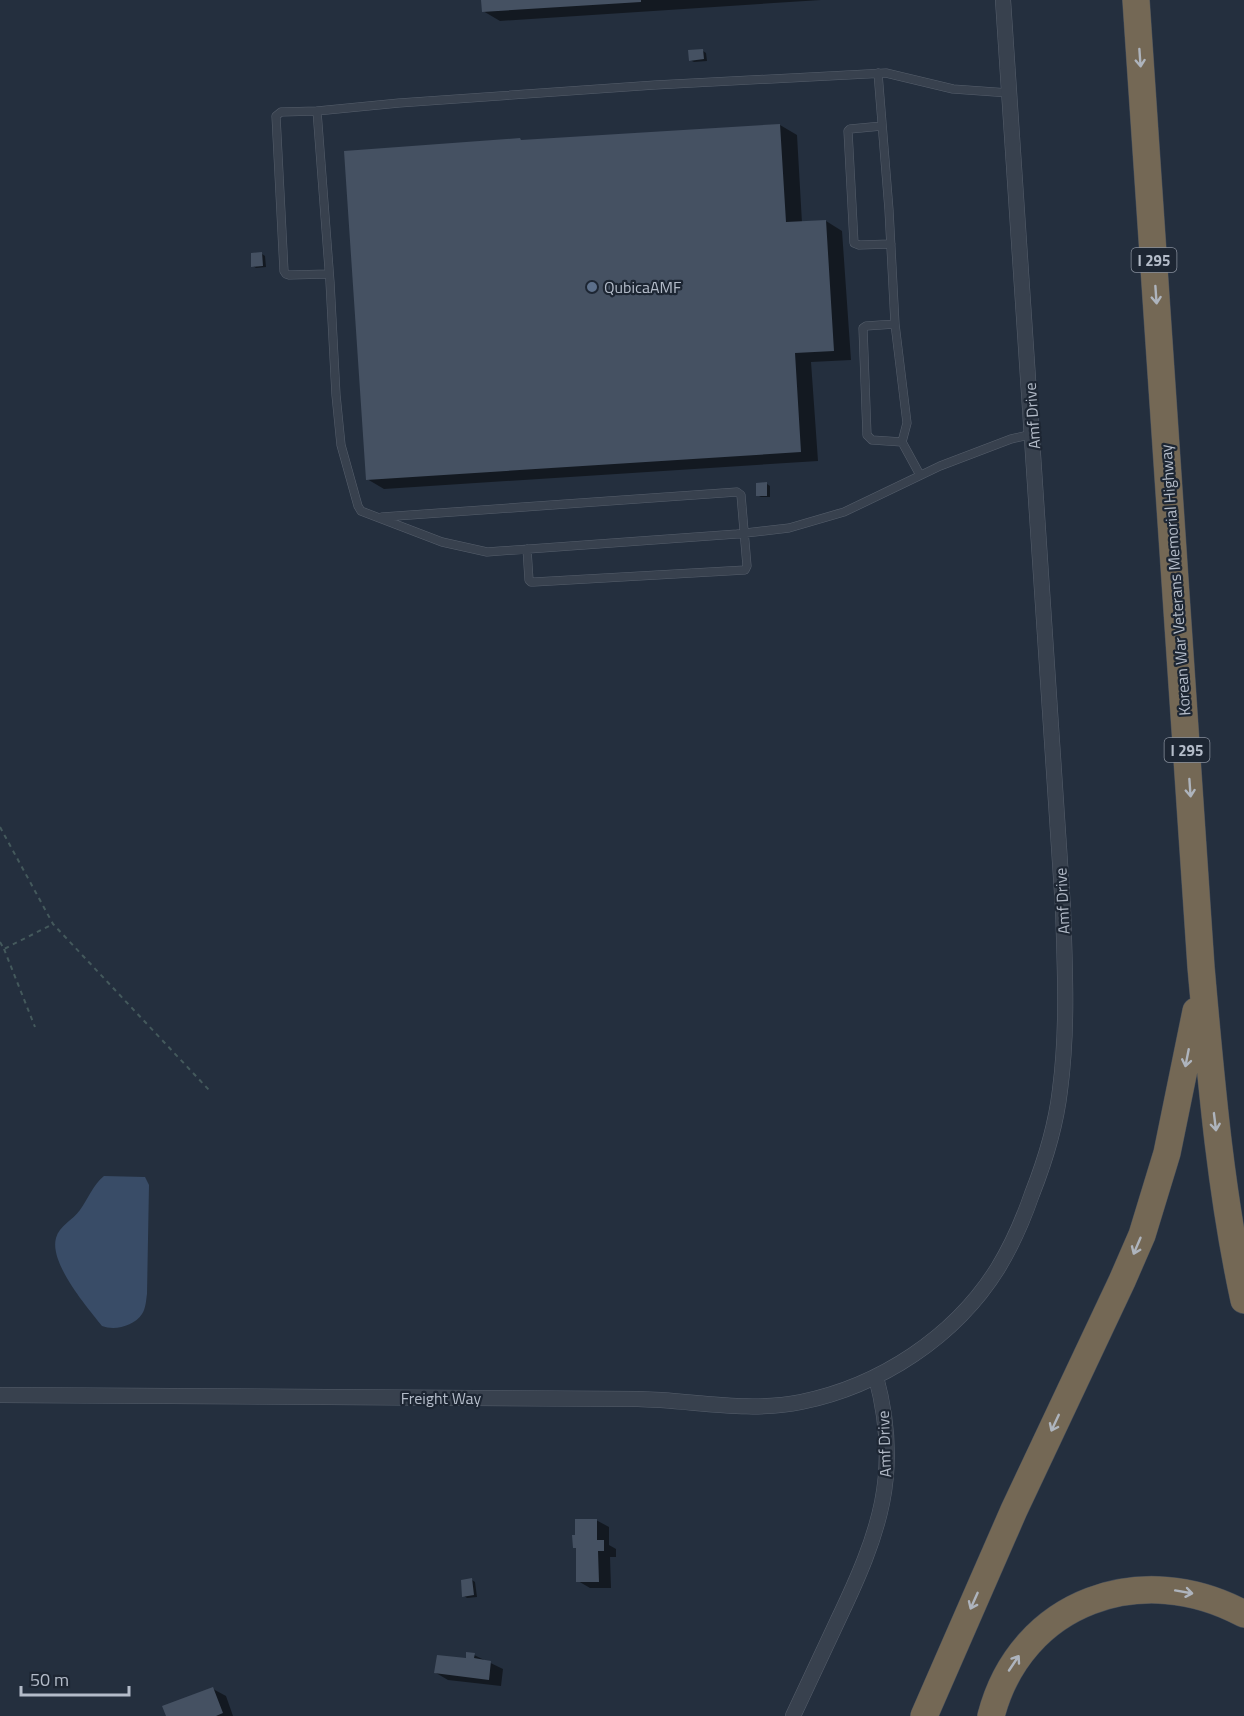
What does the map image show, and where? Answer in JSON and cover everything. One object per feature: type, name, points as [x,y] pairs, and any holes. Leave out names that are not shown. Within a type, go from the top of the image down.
[{"type":"highway","name":"Korean War Veterans Memorial Highway","points":[[1136,0],[1202,980],[1212,1100],[1221,1170],[1244,1300]]},
{"type":"highway","points":[[924,1716],[1014,1510],[1142,1234],[1167,1153],[1202,980]]},
{"type":"highway","points":[[991,1716],[994,1702],[1016,1659],[1031,1641],[1052,1622],[1084,1603],[1130,1590],[1158,1589],[1200,1596],[1222,1603],[1244,1614]]},
{"type":"street","name":"Amf Drive","points":[[793,1716],[860,1576],[875,1535],[887,1473],[885,1413],[876,1377],[917,1351],[957,1320],[998,1268],[1022,1222],[1040,1176],[1060,1092],[1065,1048],[1066,1008],[1063,908],[1003,0]]},
{"type":"street","name":"Freight Way","points":[[0,1395],[666,1400],[754,1407],[801,1402],[834,1393],[876,1377]]},
{"type":"lane","points":[[329,274],[289,275],[284,271],[276,116],[281,112],[655,85],[878,73],[953,89],[1009,93]]},
{"type":"lane","points":[[878,73],[895,324],[907,423],[902,442],[920,475]]},
{"type":"lane","points":[[317,111],[341,445],[361,511],[442,542],[487,552],[789,528],[844,512],[920,475],[1011,439],[1033,434]]},
{"type":"lane","points":[[882,126],[848,131],[854,243],[859,245],[891,244]]},
{"type":"lane","points":[[895,324],[863,328],[867,435],[872,440],[902,442]]},
{"type":"lane","points":[[379,518],[736,492],[741,495],[747,566],[745,570],[531,582],[527,549]]},
{"type":"path","points":[[0,827],[53,924],[209,1090]]},
{"type":"path","points":[[4,949],[53,924]]},
{"type":"path","points":[[0,942],[35,1027]]},
{"type":"water","points":[[104,1176],[145,1177],[149,1185],[145,1307],[134,1322],[118,1328],[102,1326],[95,1318],[64,1272],[55,1248],[60,1230],[77,1214]]},
{"type":"building","points":[[481,0],[641,0],[641,2],[482,12]]},
{"type":"building","points":[[703,49],[704,59],[689,61],[688,50]]},
{"type":"building","name":"QubicaAMF","points":[[780,124],[786,222],[826,220],[834,351],[795,353],[801,452],[366,480],[344,151],[520,138],[521,140]]},
{"type":"building","points":[[262,252],[263,266],[251,267],[251,253]]},
{"type":"building","points":[[767,482],[767,496],[756,496],[756,483]]},
{"type":"building","points":[[575,1519],[597,1519],[597,1540],[604,1540],[604,1551],[598,1551],[599,1582],[576,1582],[576,1548],[573,1548],[572,1535],[575,1535]]},
{"type":"building","points":[[472,1578],[474,1595],[462,1597],[461,1580]]},
{"type":"building","points":[[466,1652],[475,1653],[474,1658],[491,1661],[489,1680],[434,1673],[437,1655],[466,1658]]},
{"type":"building","points":[[213,1687],[223,1713],[216,1716],[166,1716],[162,1706]]},
{"type":"place","name":"QubicaAMF","points":[[592,287]]}]
